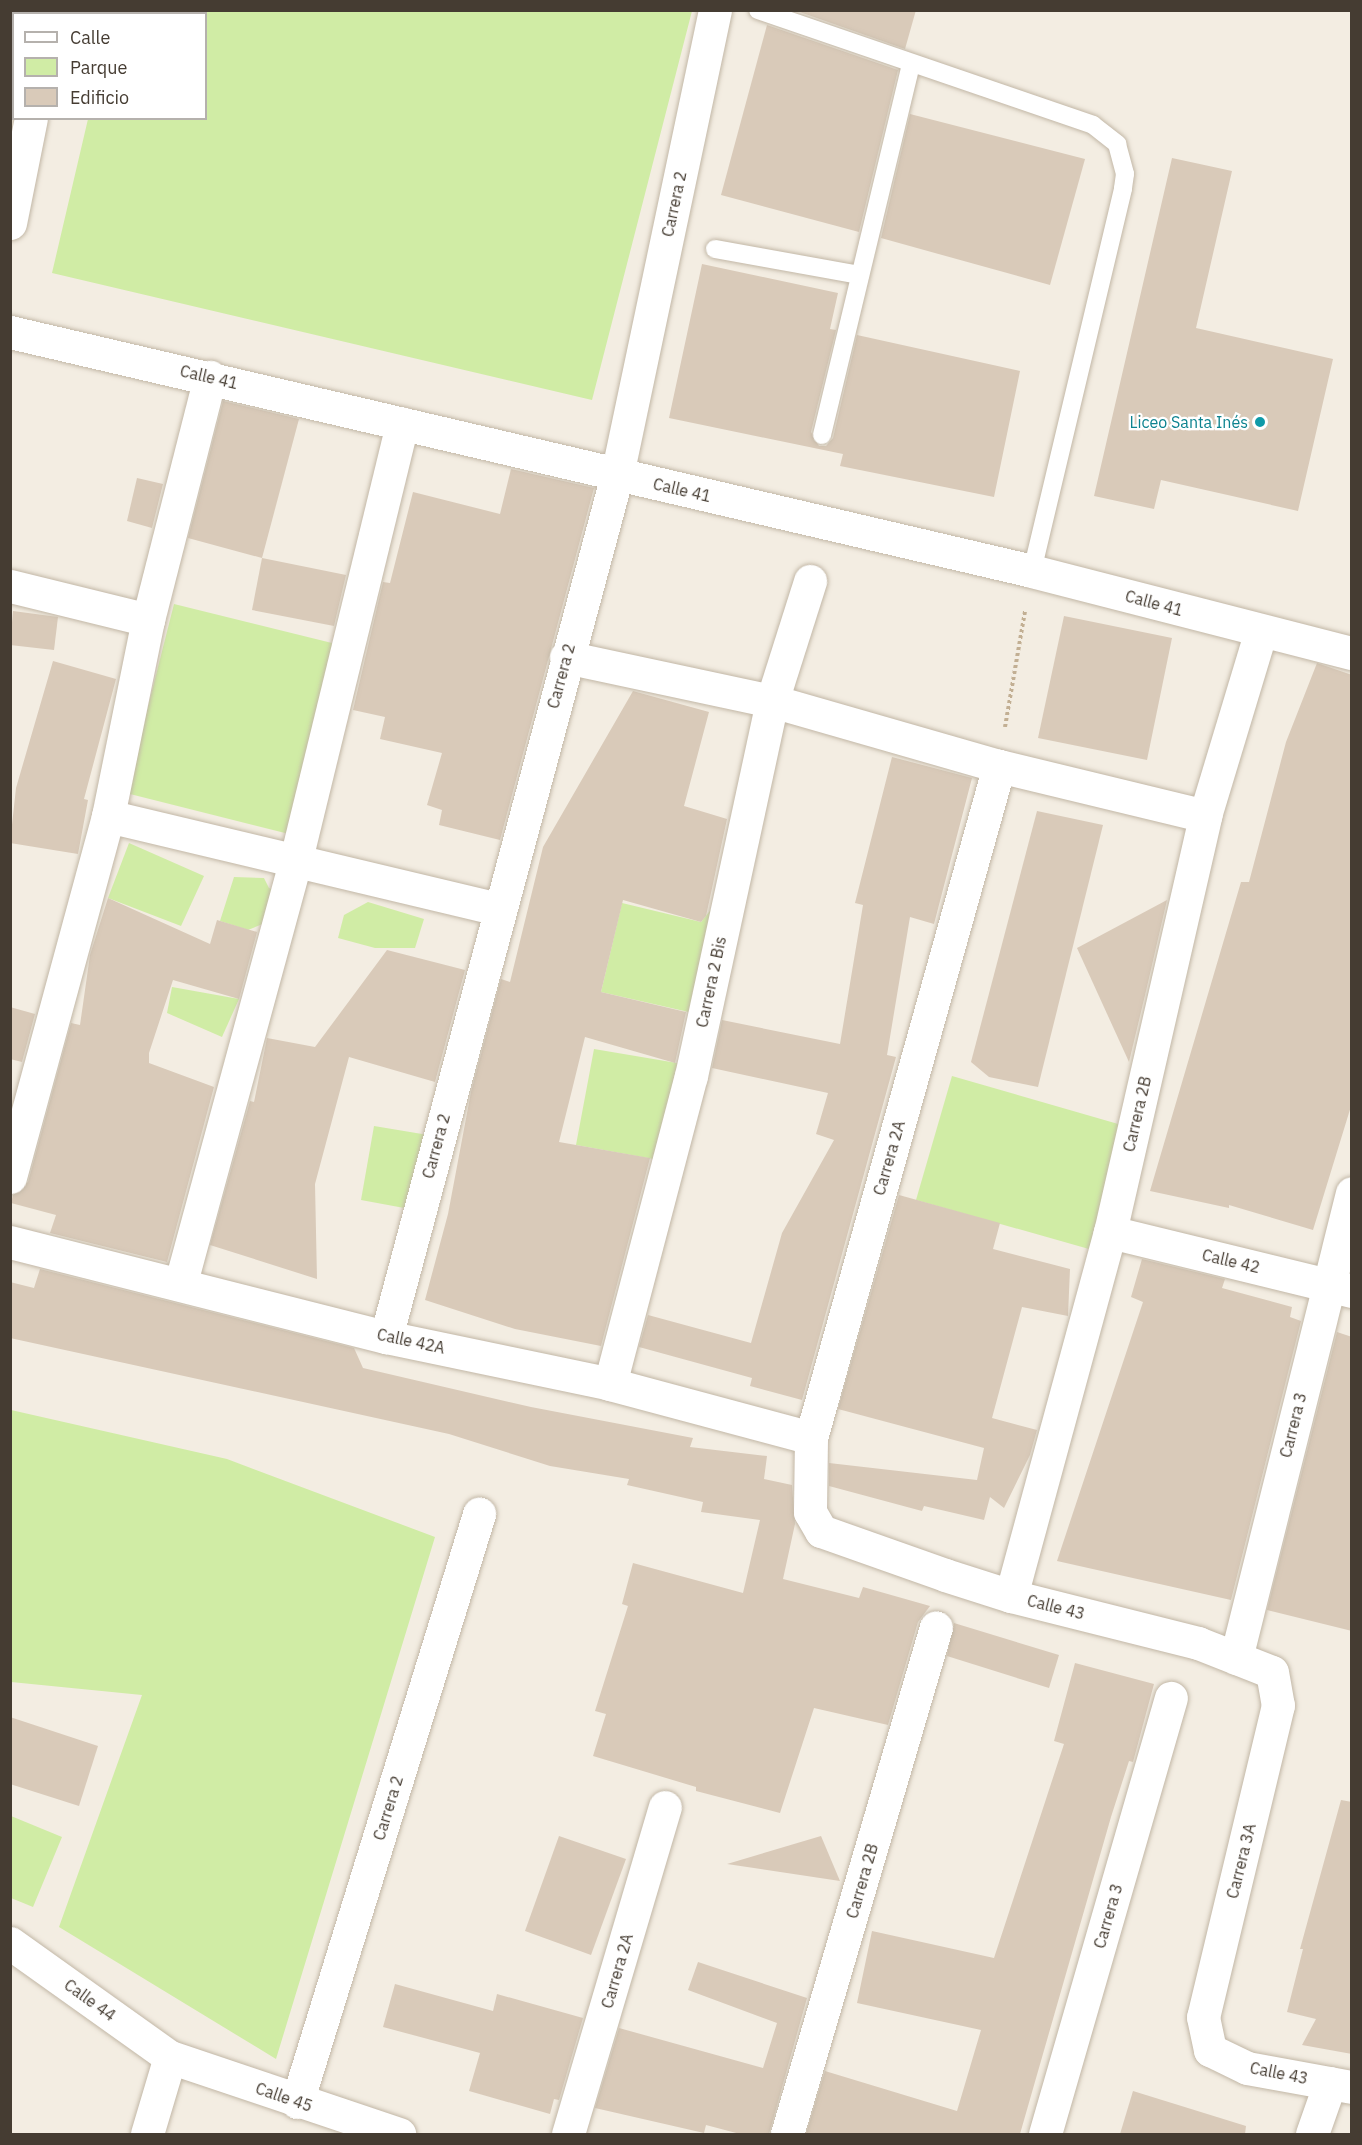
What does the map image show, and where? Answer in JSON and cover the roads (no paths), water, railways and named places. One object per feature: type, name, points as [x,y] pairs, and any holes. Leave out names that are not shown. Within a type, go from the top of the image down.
[{"type":"street","name":"Carrera 2","points":[[386,1336],[498,909],[616,475],[715,10]]},
{"type":"street","points":[[10,223],[31,120]]},
{"type":"street","name":"Calle 41","points":[[10,332],[210,377],[1032,572],[1352,653]]},
{"type":"street","points":[[10,1178],[108,816],[148,620],[210,377]]},
{"type":"street","points":[[180,1282],[296,859],[402,424]]},
{"type":"street","name":"Carrera 2 Bis","points":[[610,1384],[691,1076],[772,701],[810,581]]},
{"type":"street","points":[[10,586],[148,620]]},
{"type":"street","name":"Carrera 2B","points":[[1011,1596],[1110,1232],[1205,816],[1261,631]]},
{"type":"street","points":[[566,657],[772,701],[999,766],[1205,816]]},
{"type":"street","name":"Carrera 2A","points":[[840,1539],[821,1531],[810,1512],[811,1438],[999,766]]},
{"type":"street","points":[[108,816],[498,909]]},
{"type":"street","name":"Carrera 3","points":[[1236,1658],[1340,1287],[1352,1193]]},
{"type":"street","name":"Calle 42","points":[[1110,1232],[1340,1287]]},
{"type":"street","name":"Calle 42A","points":[[10,1242],[180,1282],[386,1336],[610,1384],[811,1438]]},
{"type":"street","name":"Carrera 2","points":[[297,2102],[479,1514]]},
{"type":"street","name":"Calle 43","points":[[840,1539],[1011,1596],[1198,1642],[1272,1672]]},
{"type":"street","name":"Carrera 2B","points":[[787,2134],[936,1627]]},
{"type":"street","name":"Carrera 3A","points":[[1210,2050],[1203,2017],[1278,1706],[1272,1672]]},
{"type":"street","name":"Carrera 3","points":[[1045,2134],[1171,1698]]},
{"type":"street","name":"Carrera 2A","points":[[568,2134],[665,1807]]},
{"type":"street","name":"Calle 44","points":[[10,1943],[170,2057]]},
{"type":"street","name":"Calle 43","points":[[1210,2050],[1247,2068],[1341,2085]]},
{"type":"street","points":[[147,2134],[170,2057]]},
{"type":"street","name":"Calle 45","points":[[170,2057],[297,2102],[399,2134]]},
{"type":"street","points":[[1312,2134],[1341,2085]]},
{"type":"lane","points":[[758,10],[1093,125],[1107,133],[1124,159],[1123,189],[1032,572]]},
{"type":"lane","points":[[822,435],[911,63]]},
{"type":"lane","points":[[715,249],[860,275]]},
{"type":"place","name":"Liceo Santa Inés","points":[[1260,422]]}]
